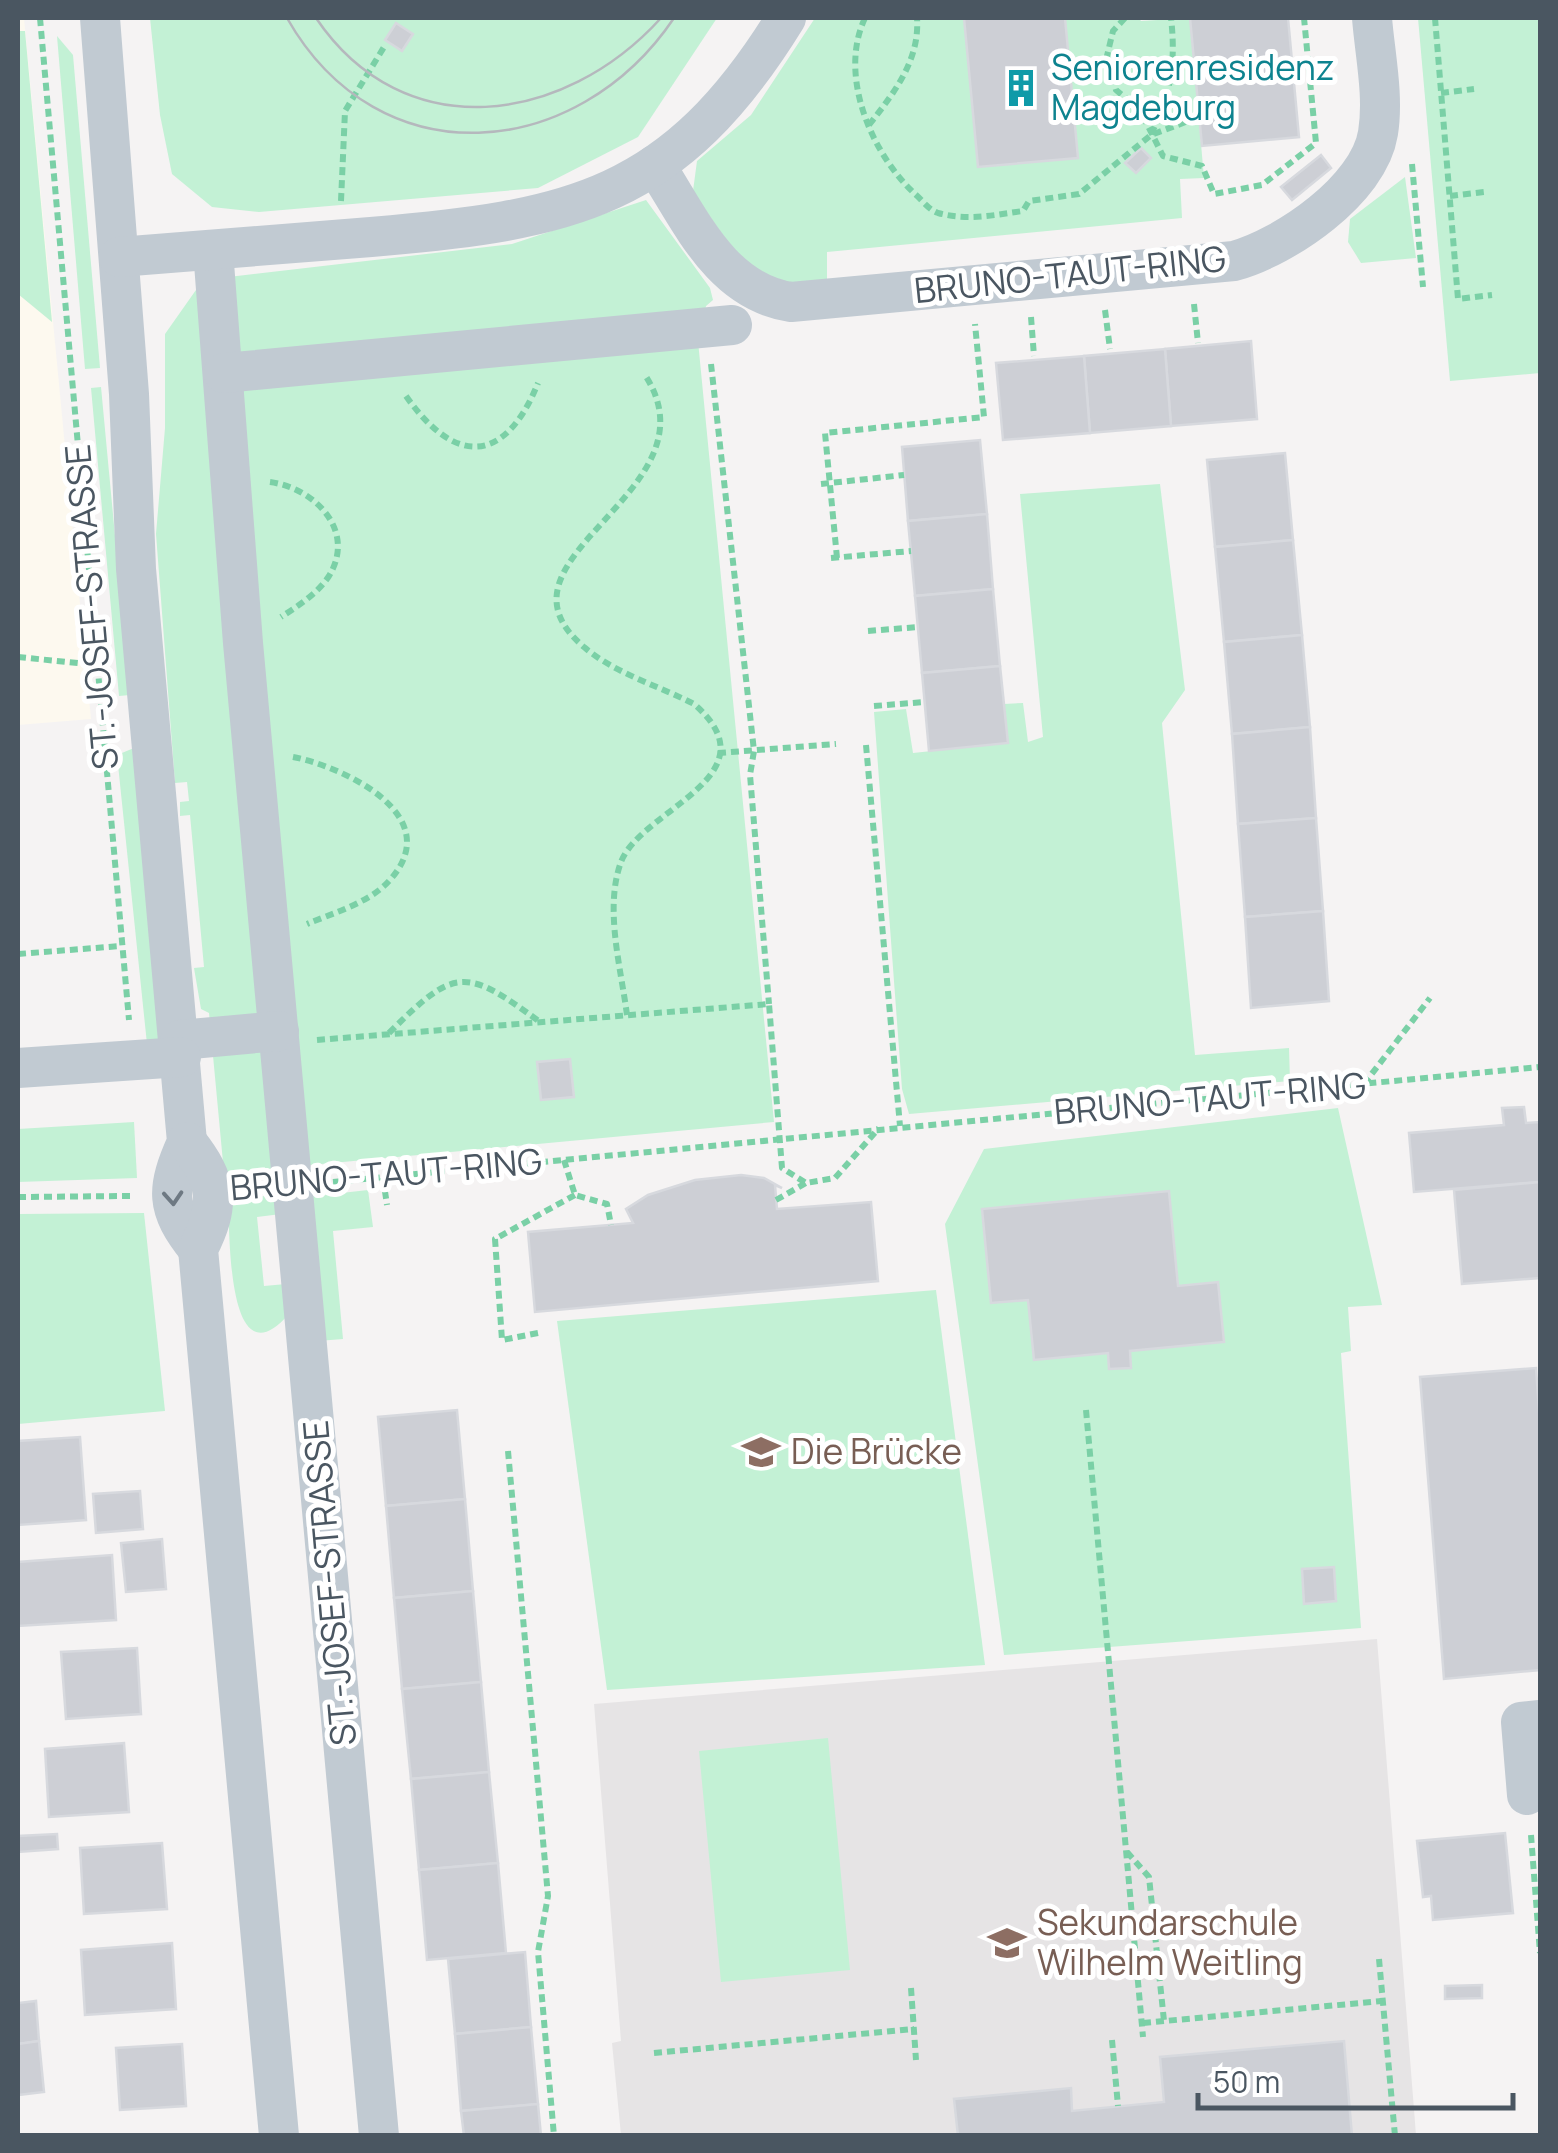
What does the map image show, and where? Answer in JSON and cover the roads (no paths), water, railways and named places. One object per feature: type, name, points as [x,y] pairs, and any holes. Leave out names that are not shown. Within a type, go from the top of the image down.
[{"type":"street","name":"ST.-JOSEF-STRASSE","points":[[100,18],[120,258],[136,569],[188,1142],[172,1174],[172,1192],[175,1220],[198,1248]]},
{"type":"street","points":[[120,258],[458,230],[538,218],[607,192],[655,165],[724,106],[786,18]]},
{"type":"street","name":"BRUNO-TAUT-RING","points":[[655,165],[720,262],[763,298],[791,302],[1234,261],[1267,252],[1320,213],[1371,157],[1378,132],[1379,96],[1372,18]]},
{"type":"street","name":"ST.-JOSEF-STRASSE","points":[[213,250],[271,944],[289,1036],[296,1185],[379,2136]]},
{"type":"street","points":[[224,373],[719,327]]},
{"type":"street","points":[[18,1068],[134,1061],[180,1049],[289,1036]]},
{"type":"street","name":"ST.-JOSEF-STRASSE","points":[[188,1142],[209,1170],[212,1190],[214,1218],[198,1248],[279,2136]]},
{"type":"street","points":[[1527,1796],[1521,1722],[1540,1720]]},
{"type":"tram line","points":[[287,18],[326,70],[373,107],[424,127],[479,133],[533,124],[586,102],[633,66],[674,18]]},
{"type":"tram line","points":[[316,18],[352,60],[393,88],[438,103],[485,107],[532,99],[579,81],[622,54],[661,18]]},
{"type":"place","name":"Seniorenresidenz Magdeburg","points":[[1021,88]]},
{"type":"place","name":"Die Brücke","points":[[761,1452]]},
{"type":"place","name":"Sekundarschule Wilhelm Weitling","points":[[1007,1943]]}]
